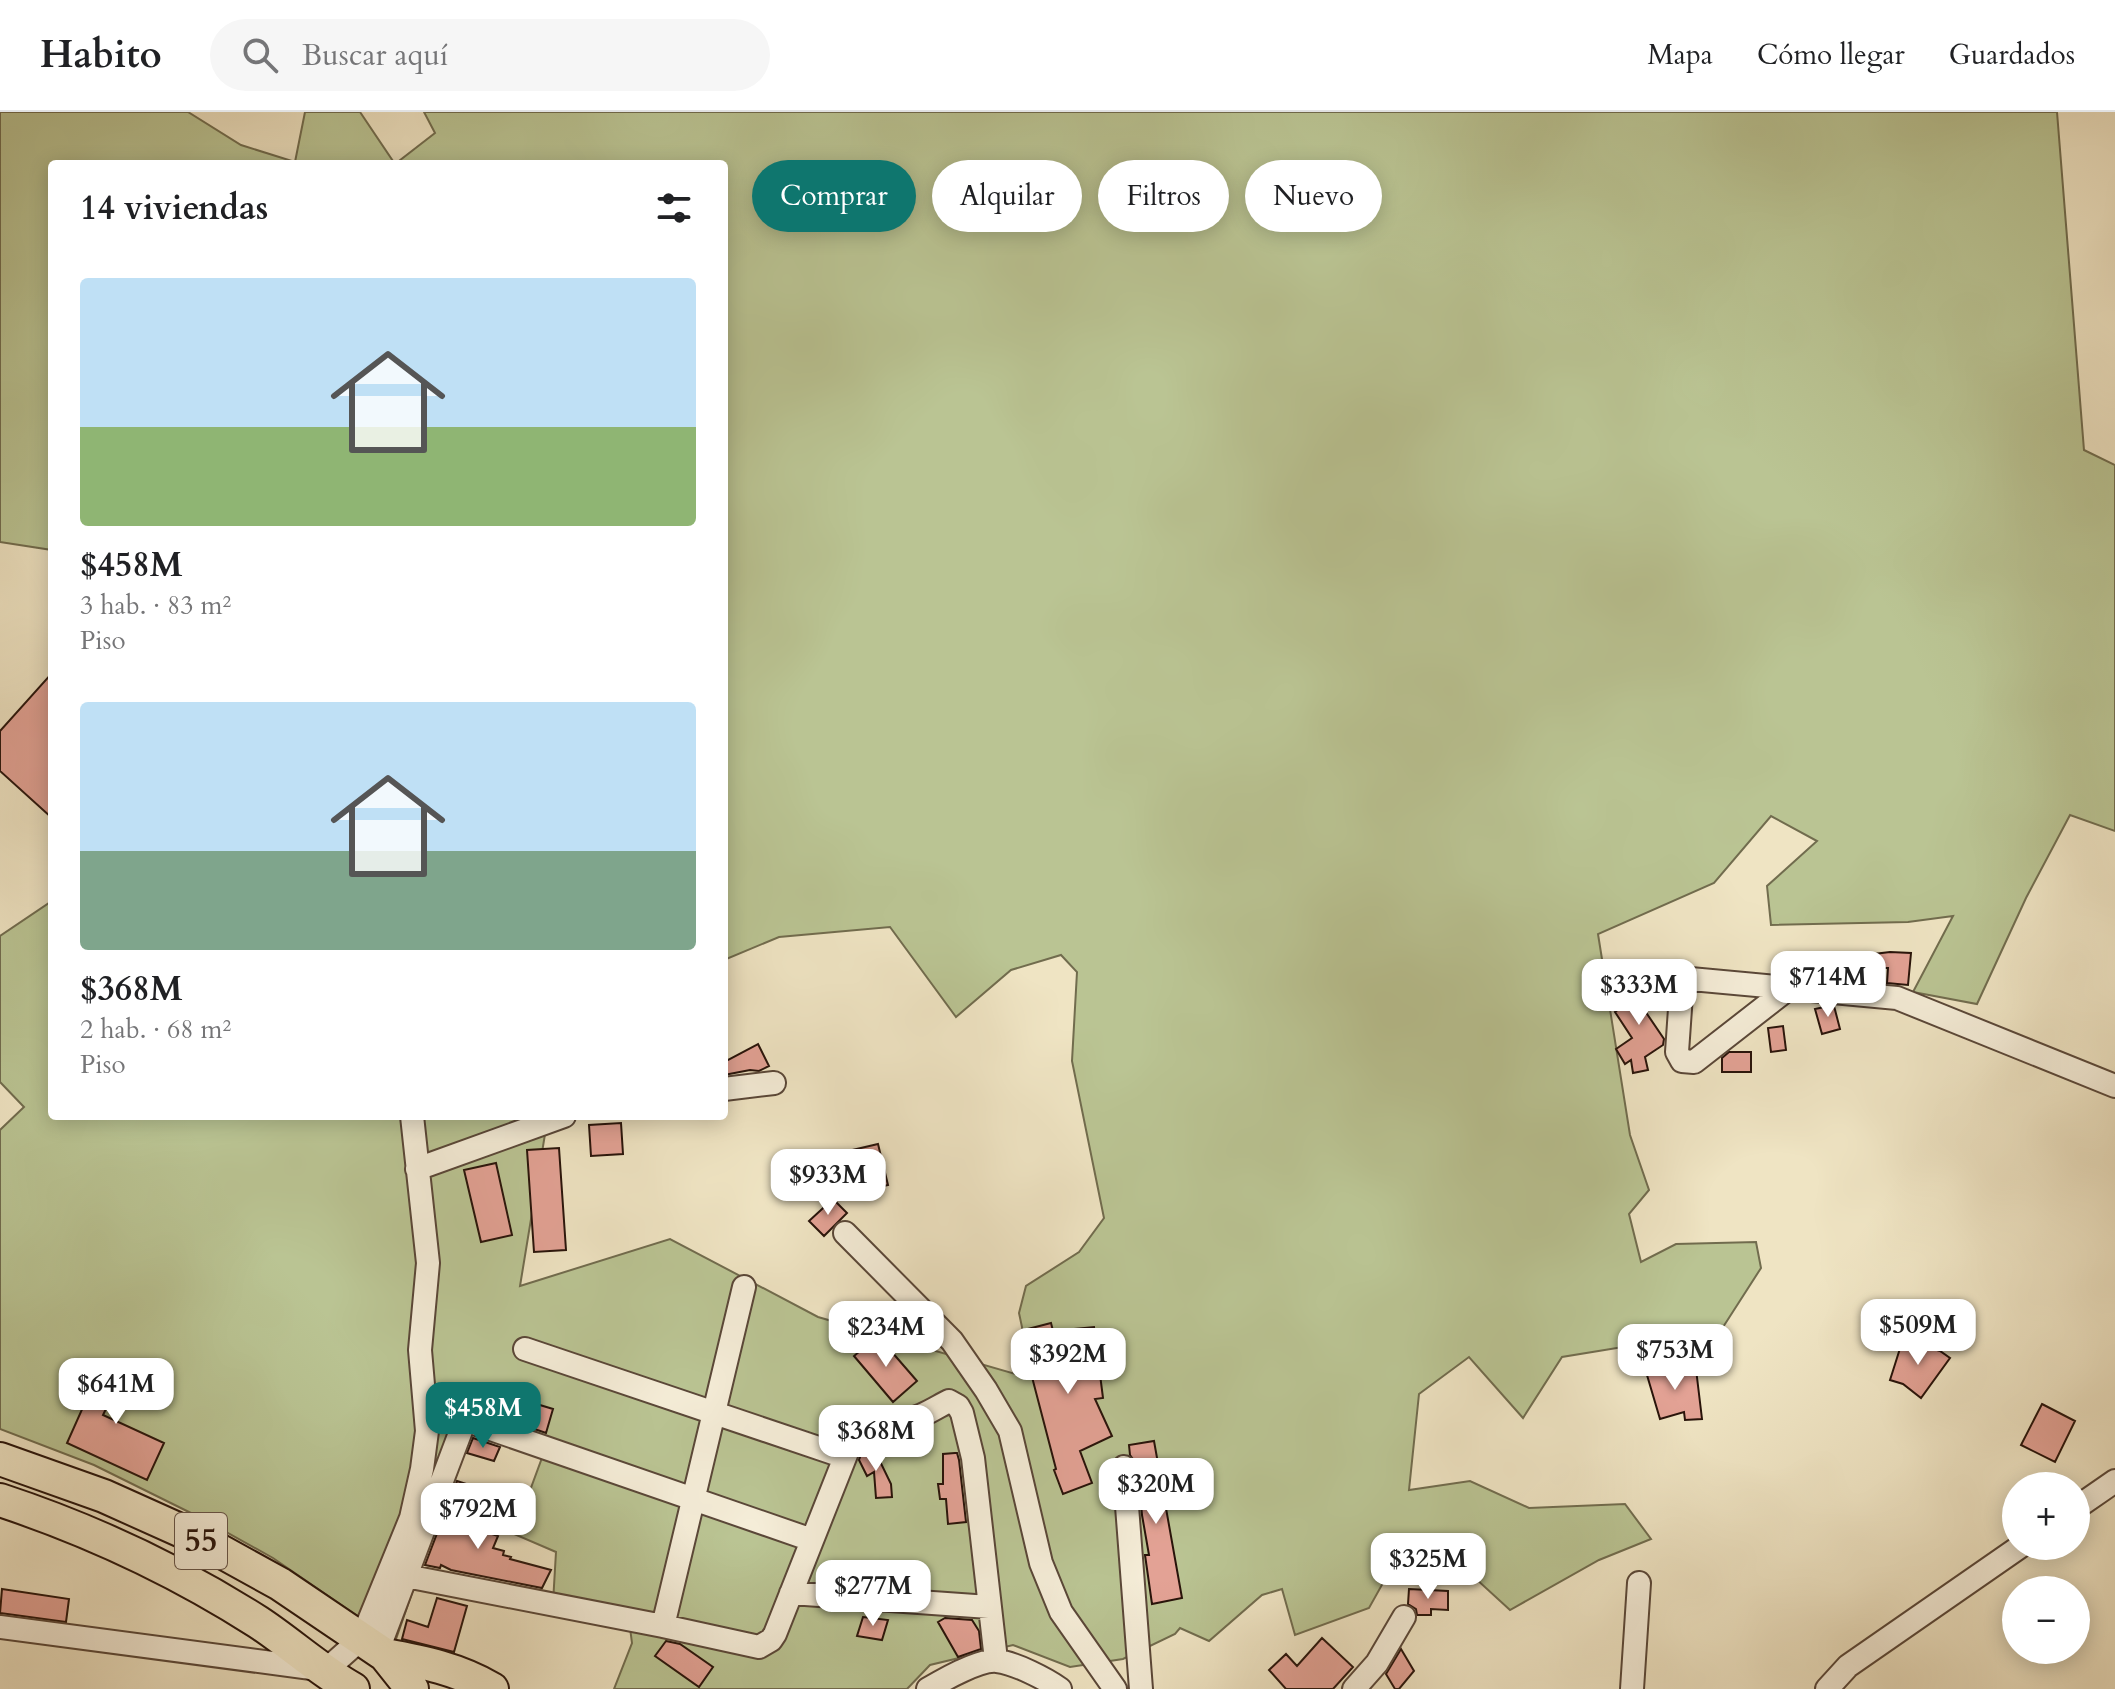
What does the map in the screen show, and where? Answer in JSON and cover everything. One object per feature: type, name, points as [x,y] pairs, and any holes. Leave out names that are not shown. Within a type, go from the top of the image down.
[{"type":"highway","name":"55","points":[[0,1459],[104,1496],[193,1536],[280,1584],[375,1648],[456,1671],[492,1689]]},
{"type":"highway","name":"55","points":[[0,1500],[114,1543],[187,1580],[258,1623],[342,1681]]},
{"type":"highway","points":[[375,1648],[417,1687]]},
{"type":"highway","points":[[342,1681],[417,1687]]},
{"type":"street","points":[[1626,973],[1897,998],[2115,1086]]},
{"type":"street","points":[[1682,980],[1677,1052],[1682,1061],[1694,1062],[1789,988]]},
{"type":"street","points":[[728,1089],[774,1083]]},
{"type":"street","points":[[375,1648],[411,1518],[427,1431],[420,1350],[428,1263],[412,1120]]},
{"type":"street","points":[[417,1169],[553,1120]]},
{"type":"street","points":[[845,1233],[952,1341],[986,1390],[1010,1431],[1041,1563],[1061,1612],[1115,1689]]},
{"type":"street","points":[[663,1626],[744,1287]]},
{"type":"street","points":[[525,1349],[845,1457]]},
{"type":"street","points":[[406,1576],[759,1647],[775,1634],[857,1427],[866,1420],[907,1420],[949,1401],[958,1406],[973,1458],[996,1660]]},
{"type":"street","points":[[0,1627],[342,1681],[375,1648],[465,1420],[812,1540]]},
{"type":"street","points":[[1124,1467],[1141,1689]]},
{"type":"street","points":[[2090,1498],[2115,1481]]},
{"type":"street","points":[[1827,1689],[1848,1666],[2002,1559]]},
{"type":"street","points":[[1632,1689],[1639,1583]]},
{"type":"street","points":[[791,1593],[989,1607]]},
{"type":"street","points":[[1354,1689],[1377,1663],[1404,1617]]},
{"type":"street","points":[[928,1689],[957,1672],[996,1660],[1047,1679],[1060,1689]]},
{"type":"green space","points":[[0,112],[188,112],[241,145],[289,160],[48,160],[48,549],[0,542]]},
{"type":"green space","points":[[305,112],[360,112],[392,160],[295,160]]},
{"type":"green space","points":[[424,112],[2057,112],[2084,450],[2115,465],[2115,831],[2070,815],[2026,898],[1977,1004],[1913,992],[1953,916],[1908,922],[1771,925],[1767,886],[1817,841],[1771,816],[1714,883],[1598,934],[1630,1135],[1649,1190],[1629,1214],[1641,1262],[1676,1244],[1756,1242],[1761,1268],[1707,1352],[1669,1369],[1635,1345],[1562,1357],[1523,1418],[1469,1357],[1419,1394],[1409,1490],[1470,1481],[1529,1508],[1625,1504],[1651,1539],[1599,1560],[1510,1610],[1474,1577],[1407,1540],[1369,1608],[1295,1635],[1282,1589],[1262,1595],[1209,1641],[1180,1628],[1175,1634],[1123,1659],[1070,1667],[1013,1645],[930,1665],[907,1689],[614,1689],[632,1643],[629,1620],[553,1603],[556,1552],[514,1534],[543,1455],[470,1426],[395,1642],[273,1558],[201,1518],[94,1465],[0,1429],[0,1130],[24,1107],[0,1082],[0,936],[48,904],[48,1120],[547,1120],[520,1286],[670,1239],[818,1317],[1033,1379],[1019,1313],[1026,1286],[1079,1252],[1104,1218],[1072,1061],[1077,972],[1061,955],[1011,970],[956,1017],[890,927],[779,937],[728,958],[728,160],[400,160],[435,133]]},
{"type":"building","points":[[48,677],[48,814],[0,771],[0,731]]},
{"type":"building","points":[[1911,953],[1908,985],[1887,983],[1888,968],[1874,968],[1874,954]]},
{"type":"building","points":[[1814,955],[1841,955],[1841,979],[1812,976]]},
{"type":"building","points":[[1622,988],[1661,990],[1662,1004],[1641,1005],[1664,1039],[1663,1045],[1645,1057],[1648,1070],[1633,1073],[1631,1060],[1625,1064],[1616,1049],[1632,1038],[1615,1012],[1623,1006]]},
{"type":"building","points":[[1834,1006],[1840,1029],[1822,1034],[1815,1009]]},
{"type":"building","points":[[1783,1026],[1786,1050],[1771,1052],[1768,1028]]},
{"type":"building","points":[[758,1044],[769,1066],[759,1071],[728,1074],[728,1060]]},
{"type":"building","points":[[1729,1052],[1751,1052],[1751,1072],[1722,1072],[1722,1058]]},
{"type":"building","points":[[621,1123],[623,1154],[591,1156],[589,1125]]},
{"type":"building","points":[[878,1144],[888,1185],[857,1192],[848,1151]]},
{"type":"building","points":[[559,1148],[566,1250],[534,1252],[527,1150]]},
{"type":"building","points":[[496,1163],[512,1235],[481,1242],[464,1170]]},
{"type":"building","points":[[833,1199],[847,1213],[824,1236],[809,1221]]},
{"type":"building","points":[[1051,1323],[1053,1331],[1094,1327],[1103,1398],[1095,1399],[1112,1436],[1080,1451],[1092,1483],[1063,1494],[1054,1470],[1020,1331]]},
{"type":"building","points":[[878,1336],[917,1381],[893,1402],[854,1356]]},
{"type":"building","points":[[1903,1339],[1940,1351],[1950,1358],[1921,1398],[1903,1384],[1890,1380]]},
{"type":"building","points":[[1661,1360],[1664,1372],[1696,1369],[1702,1419],[1685,1420],[1684,1412],[1660,1419],[1644,1365]]},
{"type":"building","points":[[124,1366],[159,1384],[150,1400],[118,1384],[103,1415],[164,1443],[147,1480],[67,1443],[100,1369],[119,1378]]},
{"type":"building","points":[[520,1399],[553,1409],[546,1433],[514,1422]]},
{"type":"building","points":[[2042,1404],[2075,1421],[2055,1462],[2021,1445]]},
{"type":"building","points":[[473,1438],[500,1447],[494,1461],[467,1453]]},
{"type":"building","points":[[1154,1441],[1182,1598],[1152,1604],[1138,1466],[1130,1455],[1129,1445]]},
{"type":"building","points":[[873,1447],[891,1484],[892,1497],[876,1498],[874,1472],[867,1476],[859,1460],[862,1452]]},
{"type":"building","points":[[957,1453],[966,1522],[948,1524],[946,1499],[940,1499],[938,1484],[943,1484],[943,1454]]},
{"type":"building","points":[[457,1481],[466,1484],[453,1521],[498,1536],[493,1548],[504,1551],[503,1555],[510,1559],[551,1570],[542,1588],[451,1570],[441,1565],[440,1568],[425,1565]]},
{"type":"building","points":[[2,1589],[69,1599],[66,1622],[0,1613]]},
{"type":"building","points":[[1409,1589],[1448,1591],[1448,1610],[1431,1609],[1431,1615],[1417,1615],[1416,1609],[1408,1604]]},
{"type":"building","points":[[437,1598],[467,1606],[454,1652],[402,1639],[407,1620],[428,1627]]},
{"type":"building","points":[[863,1617],[888,1620],[882,1640],[857,1636]]},
{"type":"building","points":[[945,1618],[972,1620],[979,1631],[981,1649],[958,1657],[938,1622]]},
{"type":"building","points":[[1322,1638],[1353,1667],[1333,1689],[1286,1689],[1269,1670],[1286,1654],[1297,1666]]},
{"type":"building","points":[[666,1641],[680,1644],[713,1667],[699,1687],[655,1656]]},
{"type":"building","points":[[1401,1649],[1414,1671],[1399,1689],[1395,1689],[1386,1674]]}]
